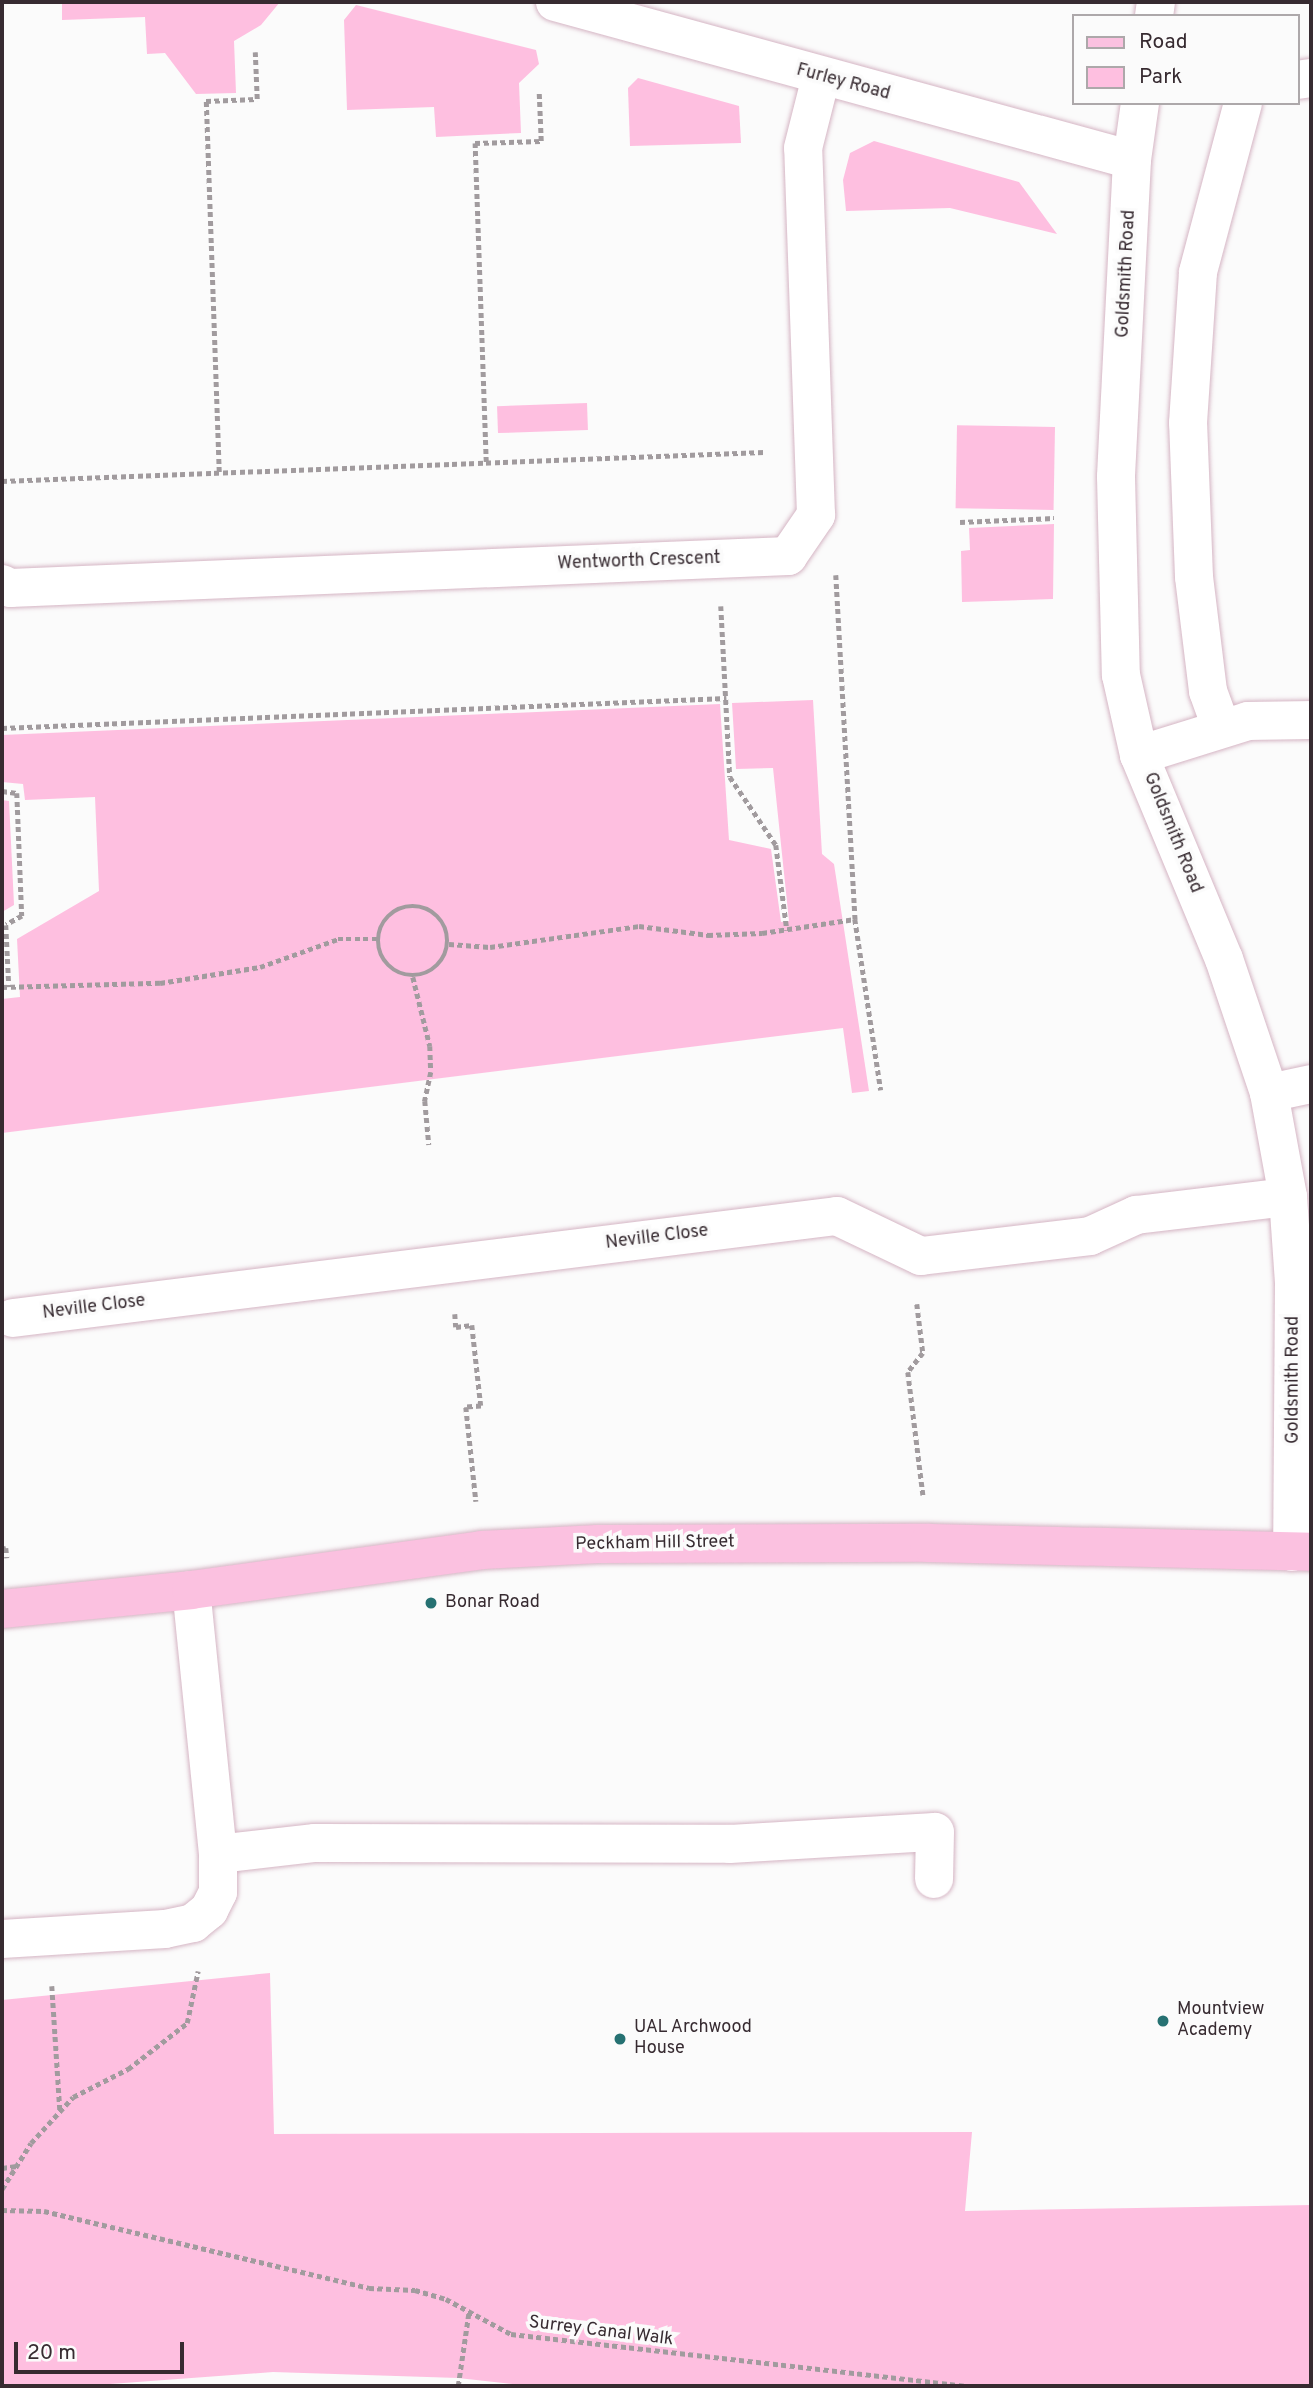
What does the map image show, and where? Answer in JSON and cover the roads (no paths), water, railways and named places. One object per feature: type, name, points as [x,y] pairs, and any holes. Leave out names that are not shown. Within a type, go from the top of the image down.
[{"type":"main road","name":"Peckham Hill Street","points":[[2,1609],[191,1590],[482,1550],[597,1544],[929,1543],[1301,1552]]},
{"type":"street","name":"Furley Road","points":[[555,2],[1132,160]]},
{"type":"street","name":"Wentworth Crescent","points":[[2,584],[10,588],[788,556],[816,515],[803,148],[821,77]]},
{"type":"street","name":"Goldsmith Road","points":[[1140,105],[1132,160],[1116,477],[1121,675],[1139,755],[1224,958],[1269,1093],[1303,1282],[1301,1552]]},
{"type":"street","points":[[1220,727],[1208,691],[1194,577],[1188,423],[1198,272],[1241,105]]},
{"type":"street","points":[[1139,755],[1220,727],[1248,721],[1311,720]]},
{"type":"street","points":[[1269,1093],[1311,1084]]},
{"type":"street","name":"Neville Close","points":[[13,1318],[837,1216],[921,1256],[1090,1236],[1136,1215],[1288,1197]]},
{"type":"street","points":[[2,1939],[193,1923],[209,1910],[218,1892],[218,1854],[191,1590]]},
{"type":"street","points":[[218,1854],[316,1843],[730,1844],[935,1832],[934,1879]]},
{"type":"place","name":"Bonar Road","points":[[431,1603]]},
{"type":"place","name":"Mountview Academy","points":[[1163,2021]]},
{"type":"place","name":"UAL Archwood House","points":[[620,2039]]}]
